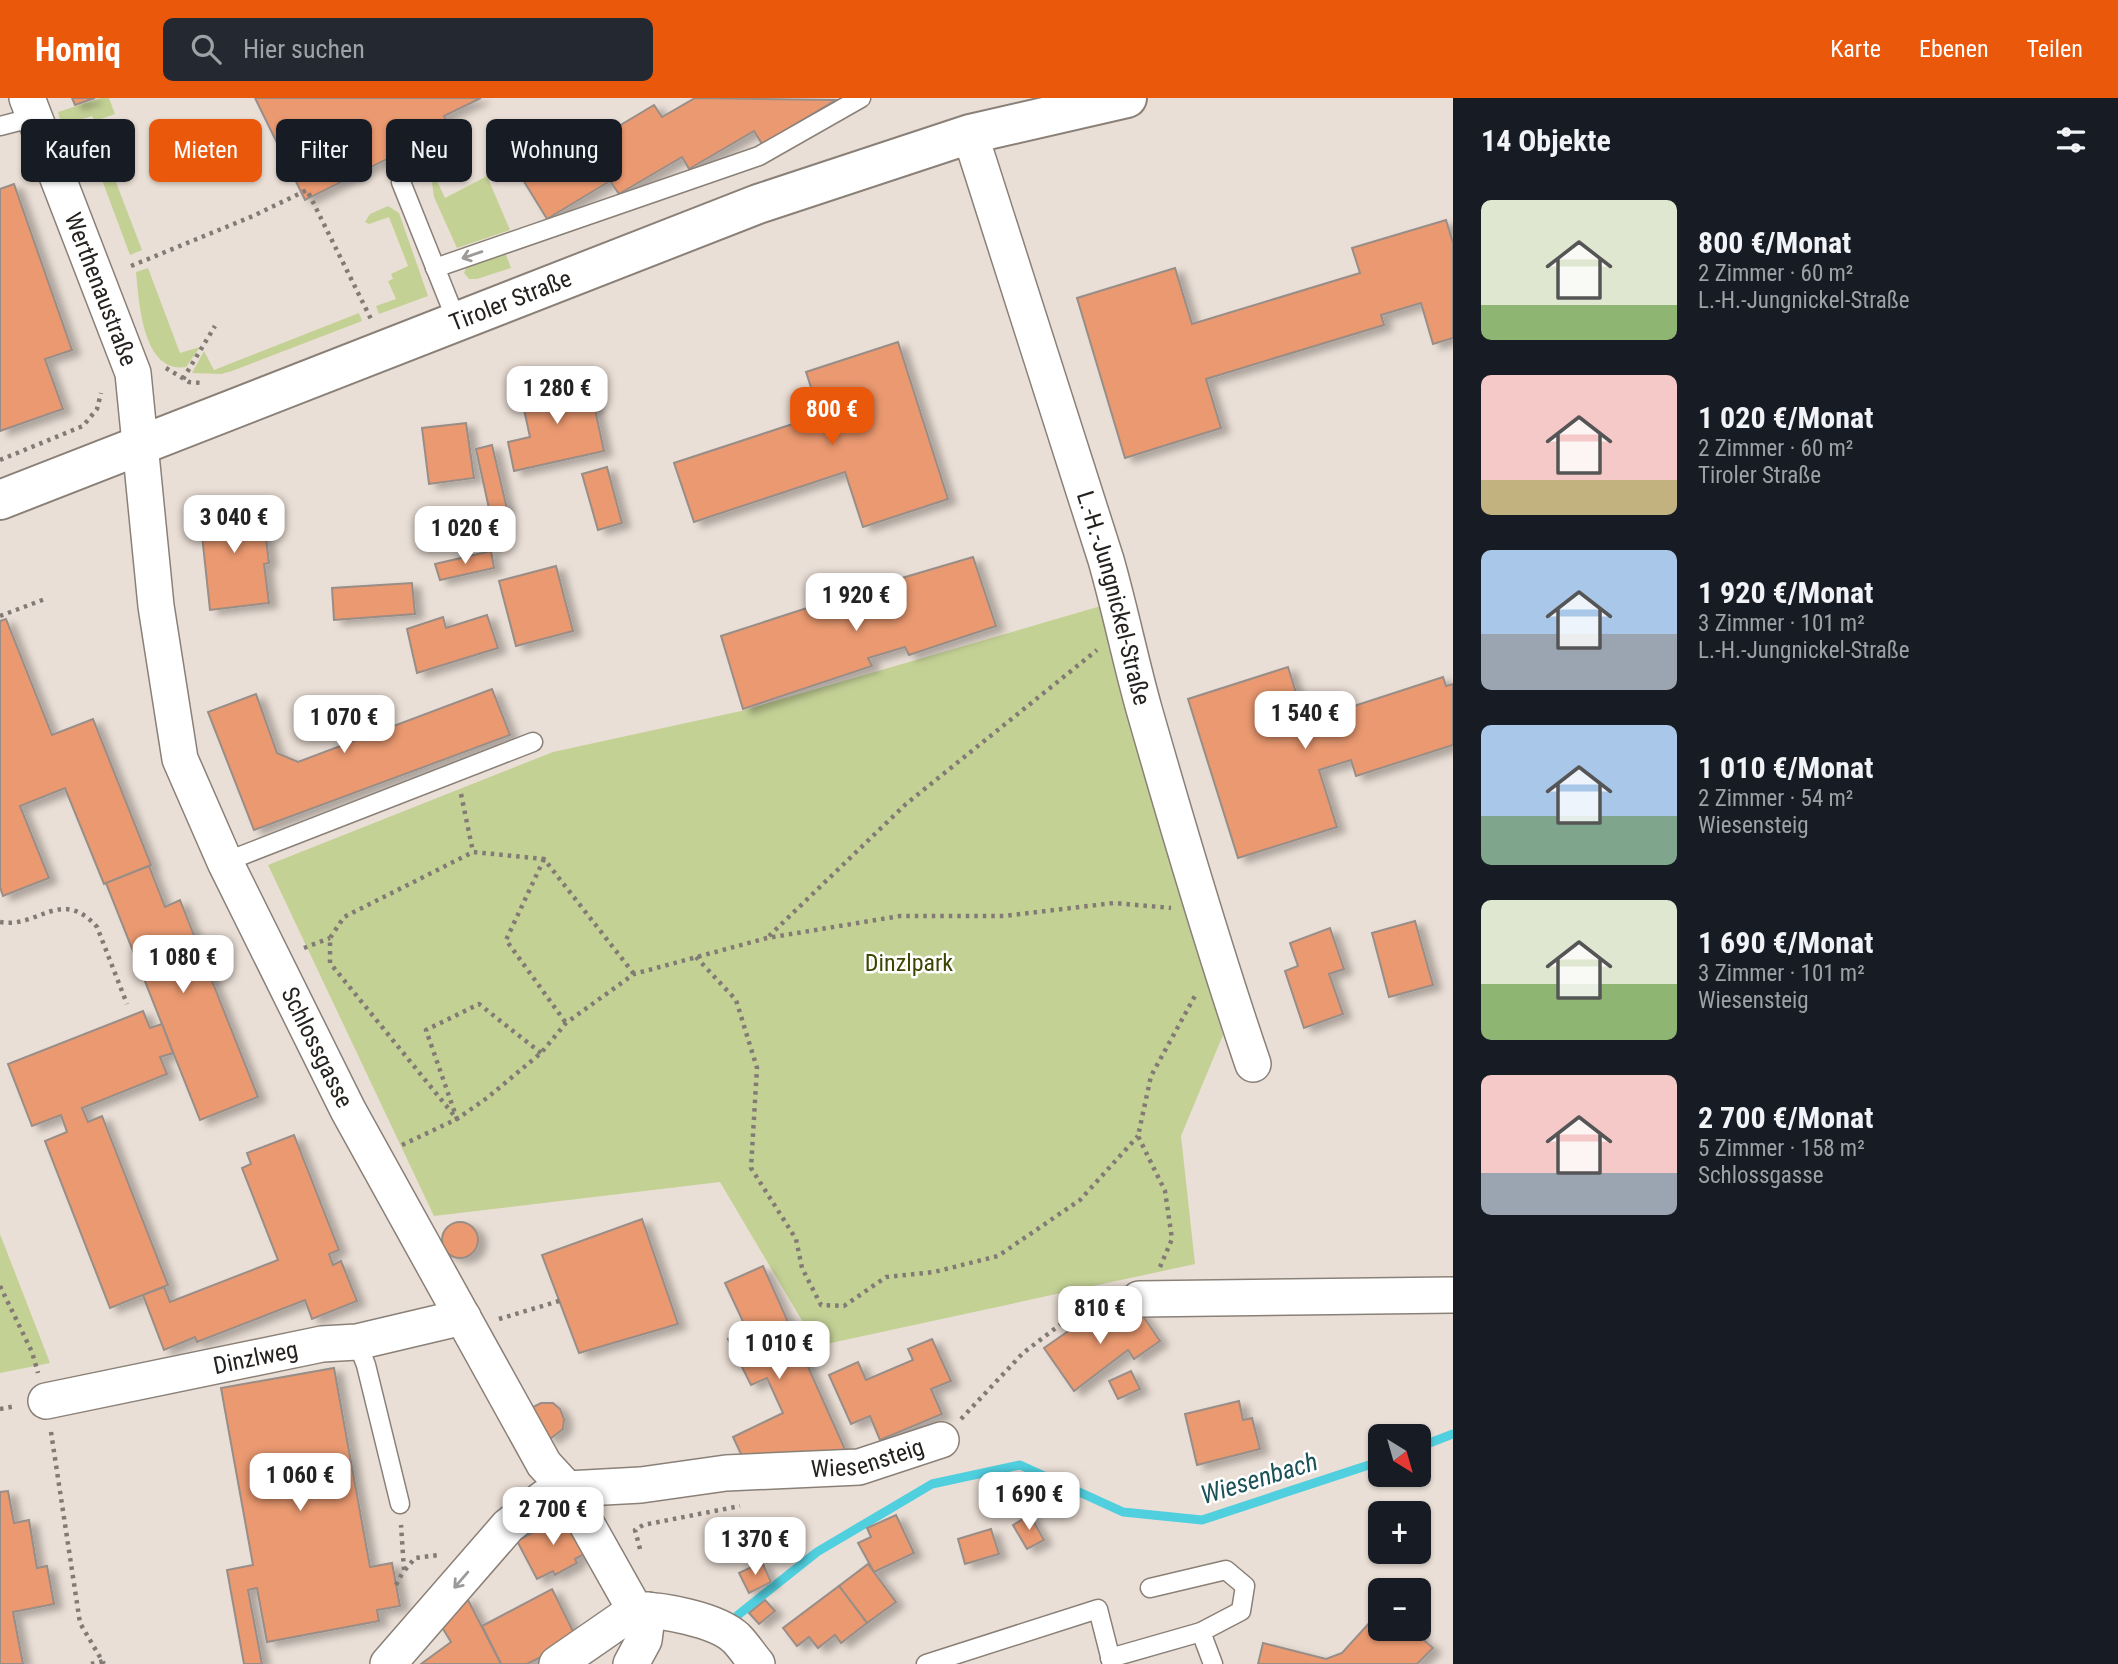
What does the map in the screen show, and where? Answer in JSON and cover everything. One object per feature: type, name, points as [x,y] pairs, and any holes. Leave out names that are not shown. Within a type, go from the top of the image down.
[{"type":"main road","name":"Tiroler Straße","points":[[0,500],[356,358],[457,322],[758,204],[970,134],[1024,110],[1127,98]]},
{"type":"street","name":"Werthenaustraße","points":[[31,107],[134,373],[139,446]]},
{"type":"street","name":"L.-H.-Jungnickel-Straße","points":[[970,134],[1126,627],[1143,706],[1217,959],[1253,1064]]},
{"type":"street","name":"Schlossgasse","points":[[139,446],[156,606],[180,759],[225,862],[348,1110],[475,1320],[544,1464],[567,1489],[641,1610]]},
{"type":"street","points":[[1139,1299],[1453,1295]]},
{"type":"street","name":"Dinzlweg","points":[[46,1401],[322,1344],[357,1342],[475,1320]]},
{"type":"street","name":"Wiesensteig","points":[[567,1489],[859,1467],[941,1440]]},
{"type":"street","points":[[388,1664],[508,1526],[544,1498],[567,1489]]},
{"type":"street","points":[[631,1664],[644,1640],[641,1610]]},
{"type":"street","points":[[557,1664],[641,1610],[689,1617],[734,1636],[757,1664]]},
{"type":"lane","points":[[435,268],[759,156],[860,98]]},
{"type":"lane","points":[[0,126],[31,107]]},
{"type":"lane","points":[[401,182],[457,322]]},
{"type":"lane","points":[[225,862],[533,742]]},
{"type":"lane","points":[[357,1342],[366,1365],[400,1504]]},
{"type":"lane","points":[[926,1664],[1098,1609],[1111,1661],[1201,1632],[1241,1611],[1245,1586],[1226,1570],[1150,1588]]},
{"type":"lane","points":[[1201,1632],[1213,1664]]},
{"type":"path","points":[[131,266],[253,216],[307,190],[373,323]]},
{"type":"path","points":[[183,379],[215,326]]},
{"type":"path","points":[[0,460],[83,426]]},
{"type":"path","points":[[0,616],[45,599]]},
{"type":"path","points":[[767,938],[906,804],[1126,627]]},
{"type":"path","points":[[457,773],[473,852]]},
{"type":"path","points":[[457,1119],[330,963],[330,939],[344,917],[473,852],[544,859],[634,974]]},
{"type":"path","points":[[544,859],[506,940],[566,1023]]},
{"type":"path","points":[[395,1148],[457,1119],[541,1053],[566,1023],[634,974],[767,938],[900,916],[1004,916],[1114,903],[1203,910]]},
{"type":"path","points":[[0,922],[9,923],[55,909],[68,908],[89,917],[97,927],[127,1004]]},
{"type":"path","points":[[296,951],[330,939]]},
{"type":"path","points":[[696,957],[736,1000],[757,1068],[751,1168],[796,1239],[802,1268],[821,1305],[844,1306],[886,1277],[934,1272],[998,1256],[1080,1200],[1138,1136],[1151,1076],[1217,959]]},
{"type":"path","points":[[457,1119],[426,1030],[479,1004],[541,1053]]},
{"type":"path","points":[[1138,1136],[1165,1191],[1171,1239],[1154,1279],[1139,1299]]},
{"type":"path","points":[[0,1286],[32,1352],[46,1401],[80,1623],[104,1663],[91,1664]]},
{"type":"path","name":"Wiesensteig","points":[[941,1440],[1023,1353],[1078,1311],[1139,1299]]},
{"type":"path","points":[[475,1320],[559,1301]]},
{"type":"path","points":[[642,1555],[635,1530],[643,1525],[742,1506],[762,1497],[781,1471]]},
{"type":"path","points":[[400,1504],[404,1570]]},
{"type":"path","points":[[396,1585],[415,1558],[431,1555]]},
{"type":"green space","points":[[101,98],[109,98],[115,114],[101,119],[94,119],[92,116],[83,119],[60,119],[58,112]]},
{"type":"green space","points":[[486,177],[486,182],[490,182],[510,230],[457,248],[434,197],[433,182],[437,182],[445,198]]},
{"type":"green space","points":[[103,182],[116,182],[142,250],[130,255]]},
{"type":"green space","points":[[388,206],[399,213],[428,296],[379,314],[376,306],[396,299],[388,281],[393,279],[391,274],[408,266],[389,217],[369,224],[365,222],[370,214]]},
{"type":"green space","points":[[505,252],[511,268],[477,279],[469,279],[464,273],[467,265]]},
{"type":"green space","points":[[148,268],[180,353],[200,347],[186,367],[171,366],[160,359],[146,333],[136,272]]},
{"type":"green space","points":[[359,313],[362,321],[232,371],[221,374],[192,373],[204,351],[214,370]]},
{"type":"green space","name":"Dinzlpark","points":[[1118,601],[1223,1035],[1181,1136],[1195,1264],[817,1346],[720,1182],[434,1216],[268,865],[553,752],[741,711]]},
{"type":"green space","points":[[0,1234],[50,1363],[0,1373]]},
{"type":"building","points":[[72,98],[95,98],[75,105]]},
{"type":"building","points":[[255,98],[481,98],[444,116],[445,119],[386,119],[386,160],[372,166],[372,119],[276,119],[276,141]]},
{"type":"building","points":[[695,98],[836,100],[762,144],[754,131],[689,169],[682,157],[619,194],[611,182],[622,182],[622,124],[654,105],[662,117]]},
{"type":"building","points":[[296,182],[341,182],[305,200]]},
{"type":"building","points":[[524,182],[608,182],[547,219]]},
{"type":"building","points":[[14,184],[72,350],[45,359],[63,409],[0,431],[0,189]]},
{"type":"building","points":[[1446,220],[1453,243],[1453,338],[1433,344],[1421,303],[1381,315],[1384,325],[1206,379],[1221,428],[1125,458],[1077,298],[1175,268],[1192,324],[1360,273],[1352,248]]},
{"type":"building","points":[[898,342],[948,499],[863,527],[845,472],[694,522],[674,463],[820,415],[806,372]]},
{"type":"building","points":[[572,379],[575,394],[591,391],[604,451],[514,471],[508,442],[530,437],[520,391]]},
{"type":"building","points":[[466,423],[474,478],[429,484],[422,428]]},
{"type":"building","points":[[492,445],[507,509],[490,513],[476,449]]},
{"type":"building","points":[[607,467],[622,523],[598,530],[582,474]]},
{"type":"building","points":[[256,501],[261,540],[266,539],[269,563],[264,564],[269,603],[210,610],[199,507]]},
{"type":"building","points":[[491,551],[494,568],[440,580],[435,564]]},
{"type":"building","points":[[973,557],[996,626],[909,655],[905,647],[868,658],[872,666],[743,709],[721,636],[847,595],[854,618],[892,607],[885,583]]},
{"type":"building","points":[[556,566],[573,631],[516,646],[499,581]]},
{"type":"building","points":[[412,583],[415,614],[334,620],[332,588]]},
{"type":"building","points":[[487,615],[498,648],[417,673],[407,629],[443,617],[446,628]]},
{"type":"building","points":[[6,619],[52,735],[93,719],[151,865],[104,884],[65,788],[20,806],[49,878],[3,896],[0,887],[0,621]]},
{"type":"building","points":[[1288,667],[1305,722],[1443,677],[1446,686],[1453,684],[1453,745],[1356,776],[1351,760],[1319,770],[1337,827],[1238,858],[1188,699]]},
{"type":"building","points":[[492,689],[510,735],[254,830],[208,712],[256,694],[277,753],[298,762]]},
{"type":"building","points":[[149,866],[165,907],[180,900],[258,1097],[200,1120],[106,883]]},
{"type":"building","points":[[1415,921],[1433,985],[1389,997],[1372,933]]},
{"type":"building","points":[[1330,928],[1344,969],[1329,974],[1343,1014],[1304,1028],[1285,971],[1298,966],[1290,943]]},
{"type":"building","points":[[143,1011],[150,1028],[162,1024],[173,1053],[160,1057],[167,1074],[82,1108],[88,1122],[102,1116],[168,1285],[110,1308],[45,1141],[67,1132],[61,1115],[32,1126],[8,1064]]},
{"type":"building","points":[[294,1135],[339,1250],[329,1254],[333,1265],[341,1261],[357,1301],[312,1319],[305,1300],[197,1342],[195,1337],[164,1350],[143,1295],[164,1287],[170,1302],[278,1260],[242,1168],[251,1164],[247,1153]]},
{"type":"building","points":[[642,1219],[678,1324],[579,1353],[542,1255]]},
{"type":"building","points":[[460,1222],[473,1227],[478,1240],[473,1253],[460,1258],[447,1253],[442,1240],[447,1227]]},
{"type":"building","points":[[763,1266],[847,1454],[747,1467],[733,1437],[783,1413],[767,1378],[751,1385],[728,1339],[747,1330],[725,1283]]},
{"type":"building","points":[[1139,1310],[1160,1341],[1134,1359],[1128,1350],[1074,1391],[1044,1348],[1083,1321],[1088,1329],[1113,1312],[1121,1323]]},
{"type":"building","points":[[932,1339],[951,1381],[931,1389],[942,1414],[880,1440],[870,1416],[851,1424],[829,1375],[858,1362],[866,1380],[913,1360],[908,1349]]},
{"type":"building","points":[[334,1368],[370,1567],[392,1563],[400,1606],[377,1610],[379,1621],[267,1642],[257,1588],[248,1590],[262,1664],[244,1664],[227,1570],[253,1565],[221,1388]]},
{"type":"building","points":[[1131,1371],[1140,1389],[1118,1399],[1109,1381]]},
{"type":"building","points":[[1239,1401],[1243,1420],[1252,1418],[1260,1449],[1197,1465],[1185,1414]]},
{"type":"building","points":[[541,1403],[553,1403],[560,1409],[564,1419],[563,1429],[550,1439],[528,1414],[533,1407]]},
{"type":"building","points":[[8,1491],[14,1523],[29,1520],[37,1568],[47,1566],[54,1604],[13,1612],[23,1664],[0,1664],[0,1492]]},
{"type":"building","points":[[568,1513],[588,1552],[575,1559],[577,1563],[555,1575],[553,1571],[537,1579],[517,1541]]},
{"type":"building","points":[[896,1515],[914,1553],[874,1572],[858,1543],[871,1537],[867,1528]]},
{"type":"building","points":[[1030,1515],[1044,1540],[1027,1549],[1013,1525]]},
{"type":"building","points":[[991,1529],[999,1554],[965,1564],[958,1539]]},
{"type":"building","points":[[762,1562],[771,1582],[749,1593],[739,1573]]},
{"type":"building","points":[[868,1564],[896,1602],[867,1623],[839,1586]]},
{"type":"building","points":[[839,1586],[867,1623],[841,1643],[835,1635],[818,1648],[809,1637],[797,1646],[783,1628]]},
{"type":"building","points":[[552,1589],[577,1639],[527,1664],[501,1664],[482,1626]]},
{"type":"building","points":[[466,1596],[501,1664],[421,1664],[451,1642],[440,1624]]},
{"type":"building","points":[[765,1600],[775,1611],[759,1624],[749,1613]]},
{"type":"building","points":[[1368,1624],[1368,1641],[1425,1641],[1433,1648],[1417,1664],[1258,1664],[1263,1643],[1326,1659],[1342,1653]]},
{"type":"waterway","name":"Wiesenbach","points":[[1432,1442],[1453,1434]]},
{"type":"waterway","name":"Wiesenbach","points":[[738,1615],[817,1552],[932,1484],[1020,1465],[1123,1512],[1202,1520],[1368,1465]]}]
